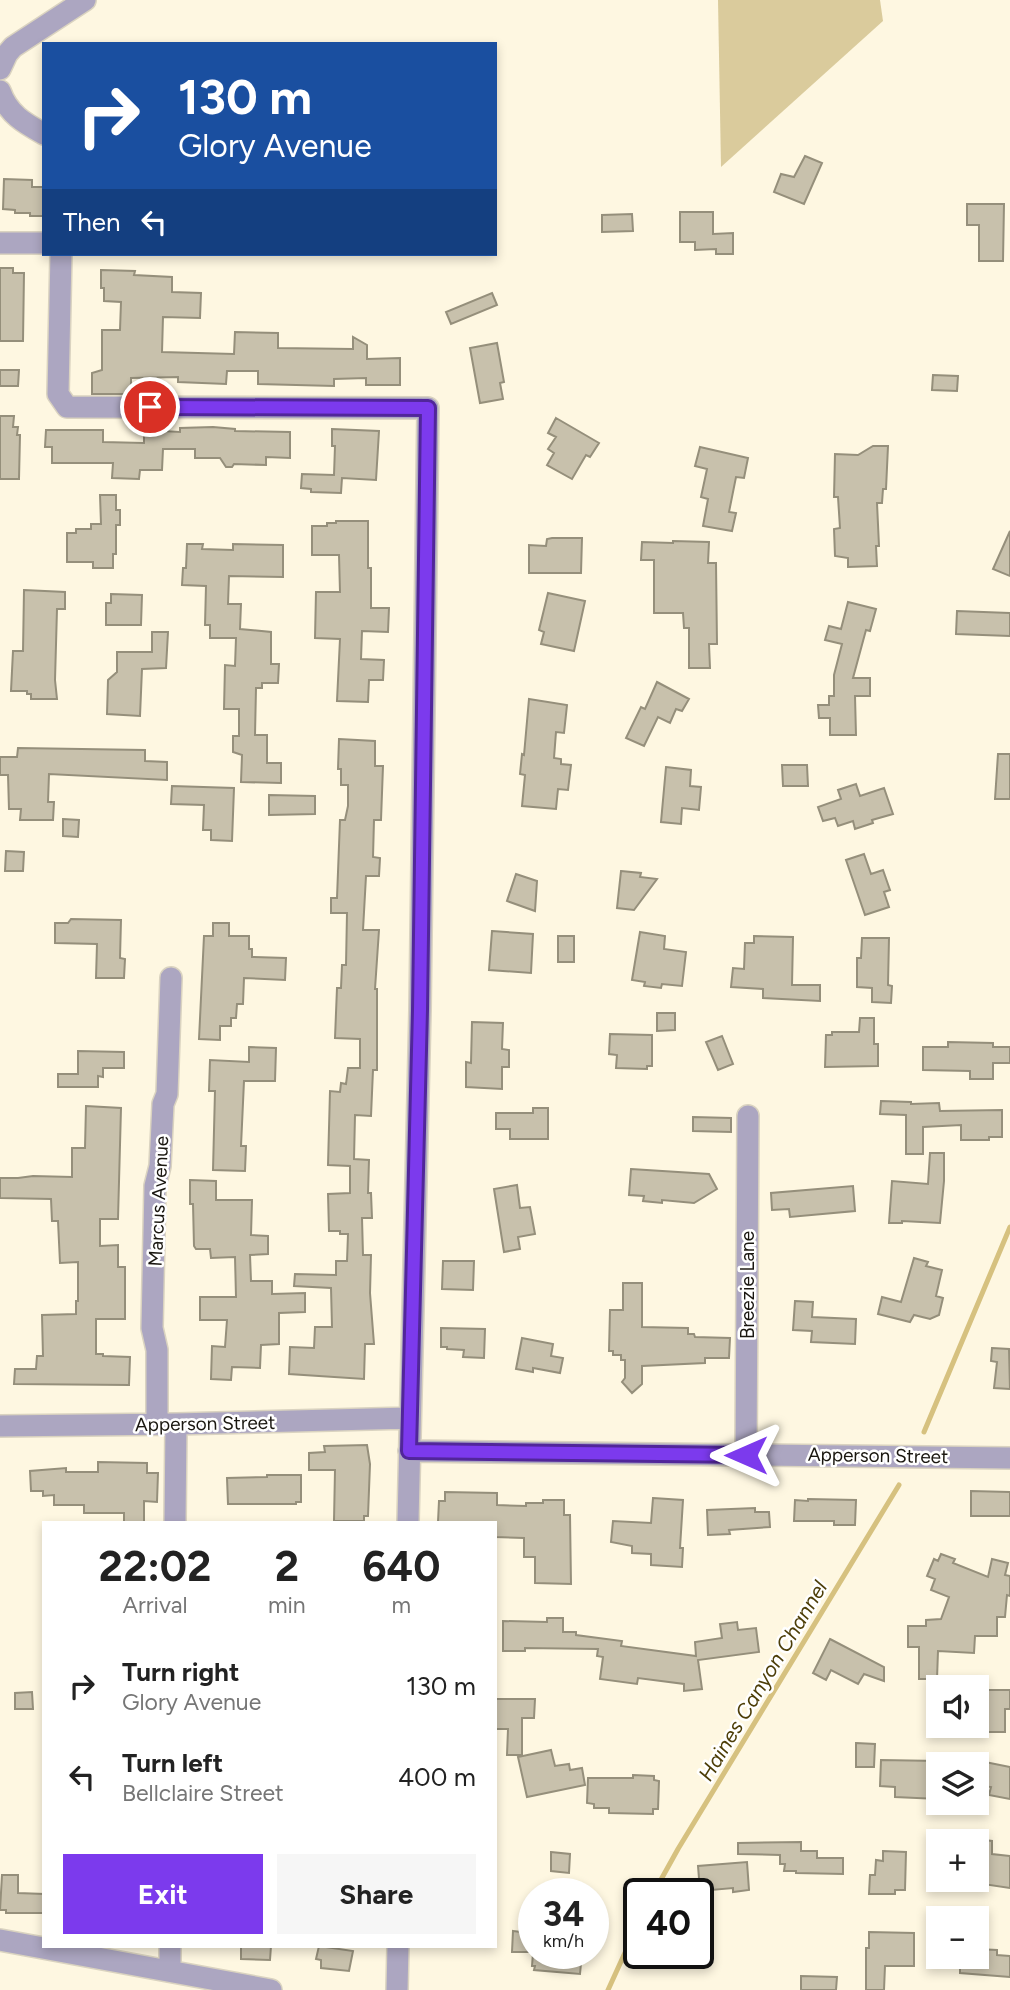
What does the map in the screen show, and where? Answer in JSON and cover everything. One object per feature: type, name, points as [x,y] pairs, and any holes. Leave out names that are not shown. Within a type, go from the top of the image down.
[{"type":"street","points":[[0,69],[13,47],[85,0]]},
{"type":"street","points":[[0,92],[15,116],[42,133]]},
{"type":"street","points":[[0,243],[42,243]]},
{"type":"street","points":[[61,256],[58,394],[67,407],[428,408],[420,1010],[408,1521]]},
{"type":"street","name":"Marcus Avenue","points":[[171,978],[167,1094],[163,1104],[160,1166],[155,1186],[152,1328],[158,1350],[175,1521]]},
{"type":"street","name":"Breezie Lane","points":[[746,1455],[748,1116]]},
{"type":"street","name":"Apperson Street","points":[[0,1426],[410,1418]]},
{"type":"street","name":"Apperson Street","points":[[409,1451],[1010,1458]]},
{"type":"street","points":[[0,1940],[42,1948]]},
{"type":"street","points":[[44,1948],[271,1990]]},
{"type":"street","points":[[170,1948],[170,1971]]},
{"type":"street","points":[[397,1990],[398,1948]]},
{"type":"shaded area","points":[[718,0],[880,0],[883,21],[721,167]]},
{"type":"building","points":[[805,156],[822,163],[804,204],[774,192],[781,174],[794,177]]},
{"type":"building","points":[[4,179],[32,180],[32,187],[42,187],[42,216],[30,216],[30,213],[15,213],[15,210],[3,209]]},
{"type":"building","points":[[967,204],[1004,204],[1003,261],[979,261],[979,225],[967,225]]},
{"type":"building","points":[[680,212],[713,212],[713,234],[733,233],[733,254],[716,254],[716,249],[695,250],[695,242],[680,242]]},
{"type":"building","points":[[632,214],[633,231],[602,232],[602,215]]},
{"type":"building","points":[[0,268],[13,268],[13,273],[24,273],[23,341],[0,341]]},
{"type":"building","points":[[101,270],[135,271],[134,275],[172,277],[172,292],[201,293],[200,318],[163,317],[162,352],[234,354],[235,332],[278,333],[278,348],[353,349],[353,337],[367,345],[367,359],[400,358],[400,385],[366,385],[366,378],[334,379],[334,386],[258,384],[258,371],[227,371],[226,384],[178,382],[178,377],[131,378],[131,394],[92,394],[92,373],[102,370],[102,330],[120,330],[121,302],[104,301]]},
{"type":"building","points":[[492,293],[497,305],[451,324],[446,312]]},
{"type":"building","points":[[497,343],[504,382],[500,383],[503,399],[480,403],[470,348]]},
{"type":"building","points":[[0,370],[19,370],[18,386],[0,386]]},
{"type":"building","points":[[933,375],[958,376],[957,391],[932,390]]},
{"type":"building","points":[[0,416],[14,416],[13,427],[18,427],[19,479],[0,479]]},
{"type":"building","points":[[556,418],[599,443],[590,457],[586,455],[572,479],[547,465],[554,453],[548,449],[556,437],[548,433]]},
{"type":"building","points":[[213,427],[235,431],[290,432],[290,458],[266,457],[266,465],[234,464],[232,467],[226,467],[220,458],[195,458],[195,449],[163,449],[162,470],[140,470],[139,479],[112,478],[113,463],[52,463],[52,447],[45,447],[46,430],[103,430],[103,442],[144,443],[144,430],[180,432],[180,428]]},
{"type":"building","points":[[332,429],[379,431],[376,480],[342,478],[341,493],[311,492],[311,489],[301,488],[302,474],[334,475],[335,446],[332,446]]},
{"type":"building","points":[[873,446],[888,446],[886,489],[883,489],[882,503],[877,503],[877,566],[848,567],[848,558],[835,556],[834,529],[840,528],[838,497],[834,497],[835,454],[858,455]]},
{"type":"building","points":[[700,447],[748,458],[744,478],[736,477],[729,512],[736,513],[732,531],[703,526],[708,499],[701,497],[707,469],[695,466]]},
{"type":"building","points":[[100,495],[116,495],[116,510],[120,510],[120,525],[116,525],[113,568],[93,568],[93,562],[67,562],[67,533],[76,533],[76,529],[91,529],[91,524],[101,524]]},
{"type":"building","points":[[368,521],[371,608],[389,608],[388,632],[362,631],[361,659],[384,660],[383,680],[369,680],[368,702],[337,701],[340,639],[315,638],[316,592],[340,592],[339,555],[312,555],[312,526],[327,526],[327,523]]},
{"type":"building","points":[[1010,531],[1010,576],[993,569]]},
{"type":"building","points":[[582,538],[581,573],[529,573],[529,545],[546,546],[547,539]]},
{"type":"building","points":[[642,542],[709,542],[708,563],[716,563],[717,644],[709,644],[710,668],[689,668],[689,628],[684,628],[683,613],[654,613],[654,560],[641,560]]},
{"type":"building","points":[[187,544],[203,544],[202,549],[233,550],[233,544],[283,545],[283,577],[229,576],[228,604],[241,604],[240,629],[271,632],[271,664],[279,664],[278,683],[262,683],[262,688],[256,688],[255,735],[267,735],[267,763],[281,763],[281,783],[241,782],[242,755],[233,752],[233,736],[239,736],[239,709],[224,709],[225,665],[235,666],[236,638],[210,638],[210,625],[205,625],[206,586],[182,585]]},
{"type":"building","points":[[24,590],[65,592],[65,609],[57,609],[57,699],[31,699],[31,694],[27,694],[27,691],[11,691],[13,651],[23,651]]},
{"type":"building","points":[[548,593],[585,601],[574,651],[541,644],[544,632],[539,630]]},
{"type":"building","points":[[111,594],[142,595],[141,625],[106,625],[106,603],[111,603]]},
{"type":"building","points":[[848,602],[876,609],[870,631],[866,630],[853,678],[870,678],[870,696],[855,696],[856,735],[830,735],[830,718],[819,718],[818,705],[829,705],[829,696],[834,696],[834,675],[842,644],[825,640],[829,626],[841,629]]},
{"type":"building","points":[[957,611],[1010,613],[1010,636],[956,634]]},
{"type":"building","points":[[152,632],[168,632],[166,668],[142,669],[140,716],[107,714],[108,680],[117,672],[117,652],[152,652]]},
{"type":"building","points":[[657,682],[689,699],[682,711],[676,709],[670,723],[658,717],[644,746],[626,738],[641,707],[645,709]]},
{"type":"building","points":[[529,699],[567,705],[564,733],[556,732],[554,758],[561,759],[561,764],[571,765],[568,790],[558,789],[556,809],[522,806],[525,775],[520,774]]},
{"type":"building","points":[[339,739],[375,741],[375,766],[383,766],[381,820],[374,820],[373,857],[380,858],[379,876],[366,876],[363,930],[379,930],[375,989],[377,1070],[373,1070],[371,1116],[355,1115],[354,1159],[369,1160],[368,1193],[371,1193],[372,1218],[362,1218],[363,1255],[371,1255],[370,1293],[374,1344],[365,1344],[364,1379],[289,1374],[290,1347],[314,1348],[315,1327],[332,1327],[331,1288],[294,1286],[295,1274],[336,1275],[336,1261],[347,1261],[348,1234],[329,1231],[328,1194],[350,1193],[350,1166],[328,1165],[330,1091],[340,1092],[341,1083],[346,1084],[348,1068],[360,1068],[360,1039],[335,1038],[337,988],[341,988],[342,965],[346,965],[347,913],[331,913],[331,898],[337,898],[340,820],[345,820],[348,806],[348,785],[341,785],[341,769],[338,769]]},
{"type":"building","points":[[18,748],[145,750],[145,761],[167,762],[167,780],[49,774],[48,802],[54,802],[53,820],[20,820],[21,809],[9,809],[8,775],[0,775],[0,757],[17,757]]},
{"type":"building","points":[[998,754],[1010,754],[1010,799],[995,799]]},
{"type":"building","points":[[782,765],[807,765],[808,786],[783,786]]},
{"type":"building","points":[[666,767],[691,770],[690,786],[701,787],[699,810],[682,808],[681,824],[661,822]]},
{"type":"building","points":[[856,784],[860,796],[884,788],[893,814],[872,820],[873,823],[855,829],[853,821],[838,826],[835,818],[823,821],[818,807],[841,799],[838,790]]},
{"type":"building","points":[[172,786],[234,788],[232,841],[211,840],[211,830],[203,830],[204,805],[171,804]]},
{"type":"building","points":[[269,795],[315,796],[315,814],[269,815]]},
{"type":"building","points":[[63,819],[79,820],[78,837],[63,836]]},
{"type":"building","points":[[6,851],[24,852],[23,871],[5,871]]},
{"type":"building","points":[[864,854],[871,874],[883,870],[890,890],[884,892],[889,907],[865,915],[846,860]]},
{"type":"building","points":[[621,871],[641,873],[640,877],[657,879],[634,910],[617,908]]},
{"type":"building","points":[[516,874],[537,881],[535,911],[507,901]]},
{"type":"building","points":[[71,919],[121,920],[120,958],[125,959],[124,978],[96,978],[97,944],[55,943],[55,923],[68,923]]},
{"type":"building","points":[[213,923],[229,923],[229,936],[249,936],[252,957],[286,958],[285,980],[244,978],[243,1004],[237,1004],[236,1018],[231,1018],[231,1026],[220,1026],[220,1040],[199,1039],[204,936],[213,936]]},
{"type":"building","points":[[492,931],[533,934],[531,973],[489,970]]},
{"type":"building","points":[[640,932],[665,936],[664,949],[686,952],[682,986],[644,986],[645,982],[632,980]]},
{"type":"building","points":[[558,936],[574,936],[574,962],[558,962]]},
{"type":"building","points":[[754,936],[793,937],[792,985],[820,985],[820,1001],[763,998],[763,989],[731,987],[733,968],[744,969],[745,943],[754,943]]},
{"type":"building","points":[[862,938],[889,938],[888,985],[892,986],[891,1003],[872,1002],[872,988],[857,987],[857,958],[861,958]]},
{"type":"building","points":[[657,1013],[675,1013],[675,1030],[657,1031]]},
{"type":"building","points":[[860,1018],[874,1018],[874,1044],[878,1044],[878,1066],[825,1067],[826,1035],[832,1035],[832,1032],[859,1032]]},
{"type":"building","points":[[472,1022],[503,1023],[502,1049],[509,1050],[509,1067],[502,1067],[502,1089],[466,1087],[466,1062],[471,1063]]},
{"type":"building","points":[[610,1034],[652,1035],[652,1066],[647,1066],[647,1069],[616,1068],[617,1055],[609,1054]]},
{"type":"building","points":[[722,1036],[733,1064],[718,1070],[706,1042]]},
{"type":"building","points":[[948,1042],[993,1043],[993,1047],[1010,1047],[1010,1063],[993,1063],[993,1079],[970,1079],[970,1071],[923,1070],[923,1047],[948,1047]]},
{"type":"building","points":[[249,1047],[276,1048],[275,1081],[244,1081],[241,1146],[246,1146],[245,1171],[213,1170],[215,1091],[209,1091],[210,1060],[249,1062]]},
{"type":"building","points":[[78,1051],[124,1052],[124,1068],[103,1068],[103,1077],[98,1076],[98,1087],[58,1087],[58,1074],[78,1074]]},
{"type":"building","points":[[881,1101],[939,1103],[940,1111],[1002,1110],[1002,1137],[961,1140],[961,1125],[923,1127],[923,1154],[906,1154],[906,1115],[880,1114]]},
{"type":"building","points":[[86,1106],[121,1108],[118,1219],[100,1219],[100,1246],[118,1245],[118,1267],[125,1267],[125,1319],[96,1319],[96,1354],[130,1357],[129,1385],[14,1384],[15,1369],[36,1369],[37,1356],[43,1356],[42,1315],[76,1314],[78,1262],[60,1263],[58,1221],[52,1221],[51,1199],[0,1198],[0,1178],[72,1177],[72,1148],[85,1148]]},
{"type":"building","points":[[533,1108],[548,1108],[548,1139],[510,1139],[510,1129],[496,1129],[496,1113],[533,1113]]},
{"type":"building","points":[[693,1117],[731,1118],[731,1132],[693,1131]]},
{"type":"building","points":[[930,1153],[944,1153],[940,1223],[889,1223],[892,1181],[928,1184]]},
{"type":"building","points":[[631,1169],[709,1174],[717,1189],[694,1203],[643,1201],[644,1196],[629,1195]]},
{"type":"building","points":[[190,1180],[216,1181],[216,1200],[252,1200],[251,1235],[268,1236],[268,1254],[250,1255],[251,1281],[272,1281],[272,1294],[305,1293],[305,1312],[279,1313],[279,1344],[261,1345],[260,1368],[232,1367],[231,1380],[211,1379],[212,1346],[225,1347],[227,1320],[200,1320],[200,1297],[236,1297],[235,1257],[211,1258],[210,1249],[196,1249],[194,1246]]},
{"type":"building","points":[[517,1185],[520,1208],[530,1207],[535,1234],[518,1237],[520,1249],[504,1252],[494,1189]]},
{"type":"building","points":[[853,1186],[855,1211],[790,1217],[789,1209],[772,1210],[771,1193]]},
{"type":"building","points":[[914,1258],[928,1262],[926,1266],[942,1270],[936,1296],[943,1298],[939,1315],[930,1319],[914,1315],[910,1322],[878,1314],[882,1297],[901,1302]]},
{"type":"building","points":[[443,1261],[474,1261],[473,1290],[442,1289]]},
{"type":"building","points":[[623,1283],[642,1283],[642,1327],[688,1328],[688,1334],[694,1334],[695,1337],[730,1338],[729,1358],[705,1358],[705,1363],[642,1366],[642,1384],[632,1393],[622,1382],[625,1378],[625,1360],[621,1360],[621,1355],[613,1355],[613,1351],[609,1351],[610,1310],[623,1310]]},
{"type":"building","points":[[795,1301],[813,1302],[812,1317],[856,1319],[855,1344],[811,1342],[812,1331],[793,1330]]},
{"type":"building","points":[[441,1328],[485,1329],[484,1358],[463,1357],[464,1350],[441,1347]]},
{"type":"building","points":[[522,1338],[553,1344],[551,1356],[563,1358],[560,1373],[533,1368],[533,1372],[516,1369]]},
{"type":"building","points":[[992,1348],[1009,1349],[1010,1389],[994,1388],[997,1362],[991,1361]]},
{"type":"building","points":[[367,1445],[370,1464],[368,1516],[364,1516],[364,1521],[334,1521],[335,1470],[309,1470],[309,1453],[325,1452],[324,1446]]},
{"type":"building","points":[[98,1462],[147,1463],[147,1473],[158,1473],[157,1502],[144,1501],[144,1521],[124,1521],[124,1513],[84,1513],[84,1505],[54,1505],[54,1495],[43,1496],[43,1491],[31,1491],[30,1471],[66,1468],[66,1472],[98,1472]]},
{"type":"building","points":[[301,1475],[301,1502],[228,1504],[227,1478]]},
{"type":"building","points":[[971,1491],[1010,1492],[1010,1516],[971,1516]]},
{"type":"building","points":[[445,1492],[497,1493],[497,1505],[526,1506],[526,1503],[543,1503],[543,1500],[564,1500],[564,1515],[570,1515],[571,1584],[535,1583],[535,1557],[524,1557],[524,1538],[497,1537],[497,1521],[438,1521],[439,1501],[445,1501]]},
{"type":"building","points":[[653,1498],[683,1500],[680,1548],[683,1548],[682,1567],[651,1565],[651,1554],[632,1553],[632,1546],[611,1542],[613,1521],[651,1523]]},
{"type":"building","points":[[795,1500],[856,1500],[855,1525],[834,1525],[834,1521],[794,1521]]},
{"type":"building","points":[[755,1508],[755,1512],[769,1512],[770,1527],[729,1530],[730,1534],[708,1535],[707,1510]]},
{"type":"building","points":[[941,1554],[955,1559],[953,1563],[988,1577],[992,1559],[1008,1563],[1005,1575],[1010,1576],[1010,1596],[1007,1595],[1005,1617],[997,1617],[997,1636],[975,1636],[974,1653],[938,1651],[937,1675],[926,1675],[926,1679],[919,1679],[919,1647],[908,1647],[908,1626],[926,1626],[926,1620],[941,1619],[949,1597],[931,1590],[935,1579],[927,1576],[934,1559],[938,1561]]},
{"type":"building","points":[[547,1618],[563,1618],[563,1632],[622,1641],[621,1646],[696,1656],[695,1642],[722,1638],[720,1624],[737,1622],[738,1630],[756,1628],[759,1652],[698,1660],[702,1689],[684,1691],[684,1684],[638,1678],[637,1684],[600,1679],[603,1657],[597,1656],[598,1649],[525,1648],[525,1651],[503,1651],[503,1621],[547,1622]]},
{"type":"building","points":[[830,1639],[884,1667],[884,1681],[864,1674],[858,1684],[831,1670],[826,1680],[813,1673]]},
{"type":"building","points":[[989,1690],[1010,1690],[1010,1709],[1005,1709],[1005,1732],[989,1732]]},
{"type":"building","points":[[32,1692],[33,1709],[15,1709],[15,1693]]},
{"type":"building","points":[[497,1699],[535,1699],[534,1718],[522,1718],[522,1755],[507,1755],[508,1729],[497,1729]]},
{"type":"building","points":[[856,1743],[875,1744],[874,1767],[856,1767]]},
{"type":"building","points":[[551,1750],[555,1766],[569,1764],[570,1770],[582,1768],[585,1785],[527,1797],[518,1757]]},
{"type":"building","points":[[881,1760],[926,1761],[926,1798],[895,1797],[895,1787],[880,1786]]},
{"type":"building","points":[[989,1763],[1010,1767],[1010,1799],[989,1795]]},
{"type":"building","points":[[633,1775],[654,1776],[654,1780],[659,1781],[658,1809],[653,1809],[653,1814],[609,1813],[609,1808],[594,1808],[594,1804],[587,1803],[588,1778],[633,1778]]},
{"type":"building","points":[[989,1841],[992,1841],[992,1854],[1010,1856],[1010,1888],[989,1885]]},
{"type":"building","points":[[801,1842],[801,1851],[817,1851],[817,1858],[843,1858],[843,1874],[784,1871],[785,1864],[780,1864],[780,1855],[738,1854],[738,1843]]},
{"type":"building","points":[[883,1851],[906,1852],[905,1890],[895,1890],[895,1894],[869,1894],[870,1875],[875,1875],[876,1860],[883,1861]]},
{"type":"building","points":[[551,1852],[570,1854],[569,1873],[551,1871]]},
{"type":"building","points":[[747,1862],[749,1890],[733,1892],[733,1888],[714,1890],[714,1878],[699,1878],[698,1866]]},
{"type":"building","points":[[2,1875],[18,1875],[18,1893],[42,1894],[42,1913],[6,1913],[6,1910],[0,1910]]},
{"type":"building","points":[[513,1931],[518,1932],[518,1952],[512,1952]]},
{"type":"building","points":[[869,1932],[914,1933],[914,1966],[885,1966],[884,1990],[866,1990],[866,1948],[869,1948]]},
{"type":"building","points":[[241,1948],[271,1948],[270,1960],[241,1959]]},
{"type":"building","points":[[319,1948],[353,1951],[349,1971],[321,1968],[321,1960],[316,1959]]},
{"type":"building","points":[[989,1950],[997,1950],[997,1955],[1010,1956],[1010,1977],[960,1973],[960,1969],[989,1969]]},
{"type":"building","points":[[534,1969],[580,1969],[580,1974]]},
{"type":"building","points":[[801,1976],[837,1977],[836,1990],[801,1990]]},
{"type":"waterway","name":"Haines Canyon Channel","points":[[924,1432],[1010,1227]]},
{"type":"waterway","name":"Haines Canyon Channel","points":[[662,1878],[899,1485]]},
{"type":"waterway","name":"Haines Canyon Channel","points":[[608,1990],[623,1957]]},
{"type":"route","points":[[150,407],[428,408],[420,1010],[409,1451],[746,1455]]}]
